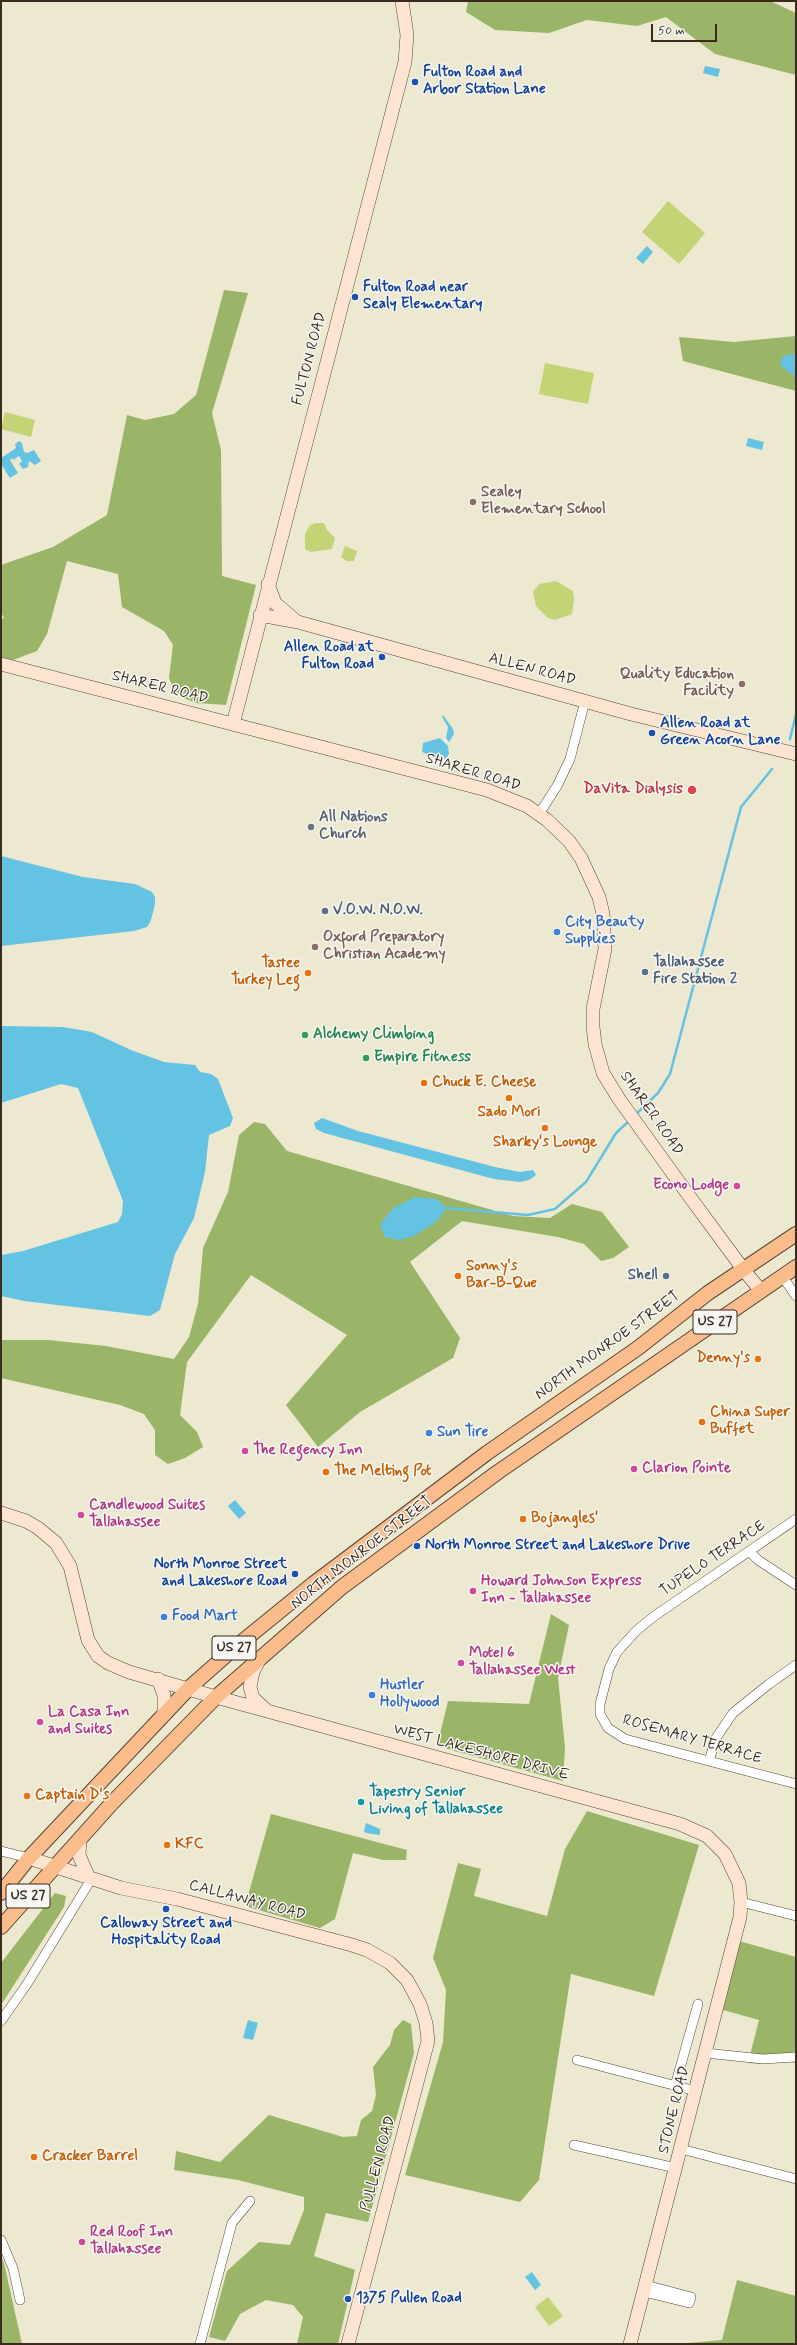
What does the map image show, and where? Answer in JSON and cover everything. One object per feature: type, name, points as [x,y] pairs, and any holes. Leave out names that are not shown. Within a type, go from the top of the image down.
[{"type":"main road","name":"NORTH MONROE STREET","points":[[1,1893],[29,1858],[189,1688],[232,1650],[333,1569],[487,1453],[599,1376],[742,1269],[796,1234]]},
{"type":"main road","name":"NORTH MONROE STREET","points":[[1,1927],[80,1839],[216,1697],[342,1587],[498,1472],[796,1267]]},
{"type":"main road","points":[[617,1362],[629,1381]]},
{"type":"main road","points":[[599,1376],[608,1396]]},
{"type":"main road","points":[[487,1453],[498,1472]]},
{"type":"main road","points":[[473,1464],[486,1481]]},
{"type":"main road","points":[[333,1569],[342,1587]]},
{"type":"street","name":"FULTON ROAD","points":[[233,724],[404,62],[407,35],[402,1]]},
{"type":"street","points":[[268,584],[275,603],[298,622]]},
{"type":"street","name":"ALLEN ROAD","points":[[260,615],[298,622],[585,701],[796,754]]},
{"type":"street","name":"SHARER ROAD","points":[[1,664],[487,790],[510,798],[539,814],[558,830],[581,858],[599,897],[603,914],[605,949],[593,1009],[593,1027],[598,1058],[619,1099],[742,1269],[761,1290]]},
{"type":"street","points":[[539,814],[557,786],[570,759],[585,701]]},
{"type":"street","points":[[782,1276],[796,1296]]},
{"type":"street","name":"WEST LAKESHORE DRIVE","points":[[1,1513],[26,1521],[38,1528],[56,1543],[70,1566],[88,1640],[98,1656],[115,1667],[216,1697],[680,1824],[696,1830],[717,1845],[732,1866],[739,1883]]},
{"type":"street","name":"TUPELO TERRACE","points":[[600,1704],[604,1685],[617,1652],[636,1631],[796,1519]]},
{"type":"street","points":[[749,1551],[758,1560],[796,1585]]},
{"type":"street","points":[[264,1654],[252,1672],[250,1687],[253,1698],[266,1710]]},
{"type":"street","points":[[710,1761],[716,1738],[733,1713],[768,1684],[796,1665]]},
{"type":"street","points":[[158,1679],[164,1695],[164,1715]]},
{"type":"street","name":"ROSEMARY TERRACE","points":[[600,1704],[602,1720],[608,1728],[625,1739],[796,1784]]},
{"type":"street","points":[[1,2021],[27,1984],[90,1877],[79,1856],[80,1839]]},
{"type":"street","points":[[1,1851],[29,1858]]},
{"type":"street","name":"CALLAWAY ROAD","points":[[29,1858],[121,1888],[177,1899],[367,1950],[390,1963],[400,1972],[415,1994]]},
{"type":"street","name":"STONE ROAD","points":[[630,2344],[740,1918],[741,1902],[739,1883]]},
{"type":"street","points":[[741,1902],[796,1916]]},
{"type":"street","name":"PULLEN ROAD","points":[[348,2344],[426,2053],[428,2041],[426,2023],[415,1994]]},
{"type":"street","points":[[675,2086],[698,2004]]},
{"type":"street","points":[[706,2053],[763,2059],[796,2057]]},
{"type":"street","points":[[577,2060],[696,2091]]},
{"type":"street","points":[[574,2145],[676,2168]]},
{"type":"street","points":[[681,2149],[796,2179]]},
{"type":"street","points":[[200,2344],[232,2223],[250,2201]]},
{"type":"street","points":[[1,2240],[13,2268],[20,2300]]},
{"type":"street","points":[[645,2288],[690,2300]]},
{"type":"green space","points":[[468,1],[770,1],[796,13],[796,75],[715,54],[666,17],[637,26],[587,20],[549,33],[495,30],[466,12]]},
{"type":"green space","points":[[668,201],[705,233],[679,264],[642,232]]},
{"type":"green space","points":[[224,290],[248,293],[212,413],[221,450],[222,576],[256,585],[226,705],[196,703],[176,695],[169,678],[173,645],[164,631],[122,607],[118,574],[67,561],[47,634],[37,651],[13,660],[1,657],[1,620],[4,618],[1,612],[1,565],[53,547],[107,515],[127,415],[145,420],[174,414],[196,395]]},
{"type":"green space","points":[[796,336],[796,391],[683,361],[679,337],[734,342]]},
{"type":"green space","points":[[545,363],[594,373],[588,404],[539,394]]},
{"type":"green space","points":[[5,412],[35,420],[31,437],[1,429]]},
{"type":"green space","points":[[324,523],[327,530],[335,538],[332,549],[311,552],[305,549],[305,534],[310,525]]},
{"type":"green space","points":[[345,546],[357,551],[354,561],[347,561],[341,557]]},
{"type":"green space","points":[[556,581],[573,591],[574,600],[572,614],[555,620],[548,618],[536,606],[533,592],[539,584]]},
{"type":"green space","points":[[254,1122],[265,1124],[287,1151],[513,1216],[550,1218],[572,1204],[602,1212],[629,1247],[613,1258],[601,1261],[584,1244],[558,1237],[462,1221],[410,1262],[460,1338],[453,1358],[360,1412],[318,1447],[286,1405],[347,1335],[251,1275],[187,1362],[180,1415],[197,1432],[203,1447],[185,1458],[168,1464],[155,1455],[155,1430],[144,1414],[120,1405],[1,1378],[1,1340],[48,1340],[106,1346],[174,1359],[189,1337],[198,1304],[203,1248],[228,1192],[239,1135]]},
{"type":"green space","points":[[551,1614],[569,1625],[558,1678],[565,1747],[563,1781],[437,1746],[448,1701],[529,1704]]},
{"type":"green space","points":[[587,1811],[699,1845],[654,1996],[571,1974],[539,2180],[520,2202],[405,2175],[443,2042],[446,1990],[433,1958],[458,1863],[481,1869],[474,1896],[547,1916],[565,1849]]},
{"type":"green space","points":[[271,1814],[407,1850],[406,1860],[383,1860],[353,1853],[335,1919],[320,1928],[245,1906]]},
{"type":"green space","points":[[55,1893],[66,1896],[64,1907],[1,2005],[1,1963]]},
{"type":"green space","points":[[739,1941],[796,1957],[796,2063],[783,2060],[765,2064],[748,2063],[759,2020],[723,2010]]},
{"type":"green space","points":[[403,2020],[411,2024],[414,2053],[368,2222],[326,2213],[314,2256],[355,2270],[338,2344],[297,2344],[303,2317],[293,2305],[266,2300],[240,2314],[225,2341],[209,2337],[227,2271],[259,2242],[290,2245],[304,2210],[304,2197],[238,2180],[174,2170],[176,2151],[220,2162],[269,2115],[343,2137],[357,2136],[361,2120],[372,2111],[376,2095],[373,2067],[390,2045],[394,2030]]},
{"type":"green space","points":[[1,2256],[4,2263],[22,2344],[1,2344]]},
{"type":"green space","points":[[737,2280],[796,2296],[796,2344],[677,2344],[722,2340]]},
{"type":"green space","points":[[548,2297],[563,2316],[549,2326],[535,2307]]},
{"type":"water","points":[[705,66],[720,69],[718,77],[703,73]]},
{"type":"water","points":[[647,246],[653,252],[643,264],[636,258]]},
{"type":"water","points":[[796,354],[796,377],[780,365],[783,356]]},
{"type":"water","points":[[748,438],[764,442],[762,450],[746,446]]},
{"type":"water","points":[[19,441],[22,443],[24,452],[27,453],[34,450],[41,461],[35,465],[29,461],[28,467],[23,469],[19,464],[22,461],[19,456],[13,460],[12,458],[10,460],[18,473],[10,478],[1,464],[1,458],[16,448],[15,444]]},
{"type":"water","points":[[443,715],[453,729],[454,734],[449,742],[446,738],[448,727],[442,717]]},
{"type":"water","points":[[440,738],[448,746],[449,754],[446,758],[443,759],[422,752],[423,743]]},
{"type":"water","points":[[1,856],[83,877],[135,884],[152,892],[155,897],[151,920],[147,927],[134,931],[1,946]]},
{"type":"water","points":[[1,1026],[63,1027],[92,1032],[131,1050],[164,1062],[195,1065],[200,1072],[211,1074],[218,1079],[233,1118],[230,1126],[209,1135],[205,1172],[194,1218],[175,1254],[160,1310],[150,1316],[24,1301],[1,1296],[1,1255],[23,1251],[118,1222],[122,1214],[123,1201],[78,1088],[61,1084],[1,1103]]},
{"type":"water","points":[[322,1118],[358,1131],[495,1167],[520,1172],[533,1170],[536,1175],[529,1180],[520,1182],[494,1179],[324,1133],[316,1129],[314,1123]]},
{"type":"water","points":[[415,1197],[437,1199],[446,1208],[437,1221],[414,1236],[399,1240],[385,1237],[380,1225],[392,1209]]},
{"type":"water","points":[[235,1500],[246,1513],[239,1519],[228,1506]]},
{"type":"water","points":[[366,1823],[380,1829],[380,1835],[366,1833],[364,1831]]},
{"type":"water","points":[[248,2020],[258,2023],[253,2040],[243,2038]]},
{"type":"water","points":[[532,2272],[541,2285],[535,2290],[525,2277]]},
{"type":"waterway","points":[[790,739],[796,714]]},
{"type":"waterway","points":[[635,1115],[658,1093],[670,1074],[741,807],[772,769]]},
{"type":"waterway","points":[[446,1208],[528,1215],[555,1209],[586,1182],[616,1133],[630,1120]]},
{"type":"place","name":"Fulton Road and Arbor Station Lane","points":[[415,82]]},
{"type":"place","name":"Fulton Road near Sealy Elementary","points":[[355,297]]},
{"type":"place","name":"Sealey Elementary School","points":[[473,502]]},
{"type":"place","name":"Allen Road at Fulton Road","points":[[382,657]]},
{"type":"place","name":"Quality Education Facility","points":[[742,684]]},
{"type":"place","name":"Allen Road at Green Acorn Lane","points":[[652,733]]},
{"type":"place","name":"DaVita Dialysis","points":[[692,790]]},
{"type":"place","name":"All Nations Church","points":[[311,827]]},
{"type":"place","name":"V.O.W. N.O.W.","points":[[325,911]]},
{"type":"place","name":"City Beauty Supplies","points":[[557,932]]},
{"type":"place","name":"Oxford Preparatory Christian Academy","points":[[315,947]]},
{"type":"place","name":"Tallahassee Fire Station 2","points":[[645,972]]},
{"type":"place","name":"Tastee Turkey Leg","points":[[308,973]]},
{"type":"place","name":"Alchemy Climbing","points":[[305,1035]]},
{"type":"place","name":"Empire Fitness","points":[[366,1058]]},
{"type":"place","name":"Chuck E. Cheese","points":[[424,1083]]},
{"type":"place","name":"Sado Mori","points":[[509,1098]]},
{"type":"place","name":"Sharky's Lounge","points":[[545,1128]]},
{"type":"place","name":"Econo Lodge","points":[[737,1186]]},
{"type":"place","name":"Sonny's Bar-B-Que","points":[[458,1276]]},
{"type":"place","name":"Shell","points":[[666,1276]]},
{"type":"place","name":"Denny's","points":[[758,1359]]},
{"type":"place","name":"China Super Buffet","points":[[702,1422]]},
{"type":"place","name":"Sun Tire","points":[[429,1433]]},
{"type":"place","name":"The Regency Inn","points":[[245,1451]]},
{"type":"place","name":"Clarion Pointe","points":[[634,1469]]},
{"type":"place","name":"The Melting Pot","points":[[326,1472]]},
{"type":"place","name":"Candlewood Suites Tallahassee","points":[[81,1515]]},
{"type":"place","name":"Bojangles'","points":[[523,1519]]},
{"type":"place","name":"North Monroe Street and Lakeshore Drive","points":[[417,1546]]},
{"type":"place","name":"North Monroe Street and Lakeshore Road","points":[[295,1574]]},
{"type":"place","name":"Howard Johnson Express Inn - Tallahassee","points":[[473,1591]]},
{"type":"place","name":"Food Mart","points":[[164,1617]]},
{"type":"place","name":"Motel 6 Tallahassee West","points":[[461,1663]]},
{"type":"place","name":"Hustler Hollywood","points":[[372,1695]]},
{"type":"place","name":"La Casa Inn and Suites","points":[[40,1722]]},
{"type":"place","name":"Captain D's","points":[[27,1796]]},
{"type":"place","name":"Tapestry Senior Living of Tallahassee","points":[[361,1802]]},
{"type":"place","name":"KFC","points":[[167,1845]]},
{"type":"place","name":"Calloway Street and Hospitality Road","points":[[166,1909]]},
{"type":"place","name":"Cracker Barrel","points":[[34,2157]]},
{"type":"place","name":"Red Roof Inn Tallahassee","points":[[82,2242]]},
{"type":"place","name":"1375 Pullen Road","points":[[348,2299]]}]
